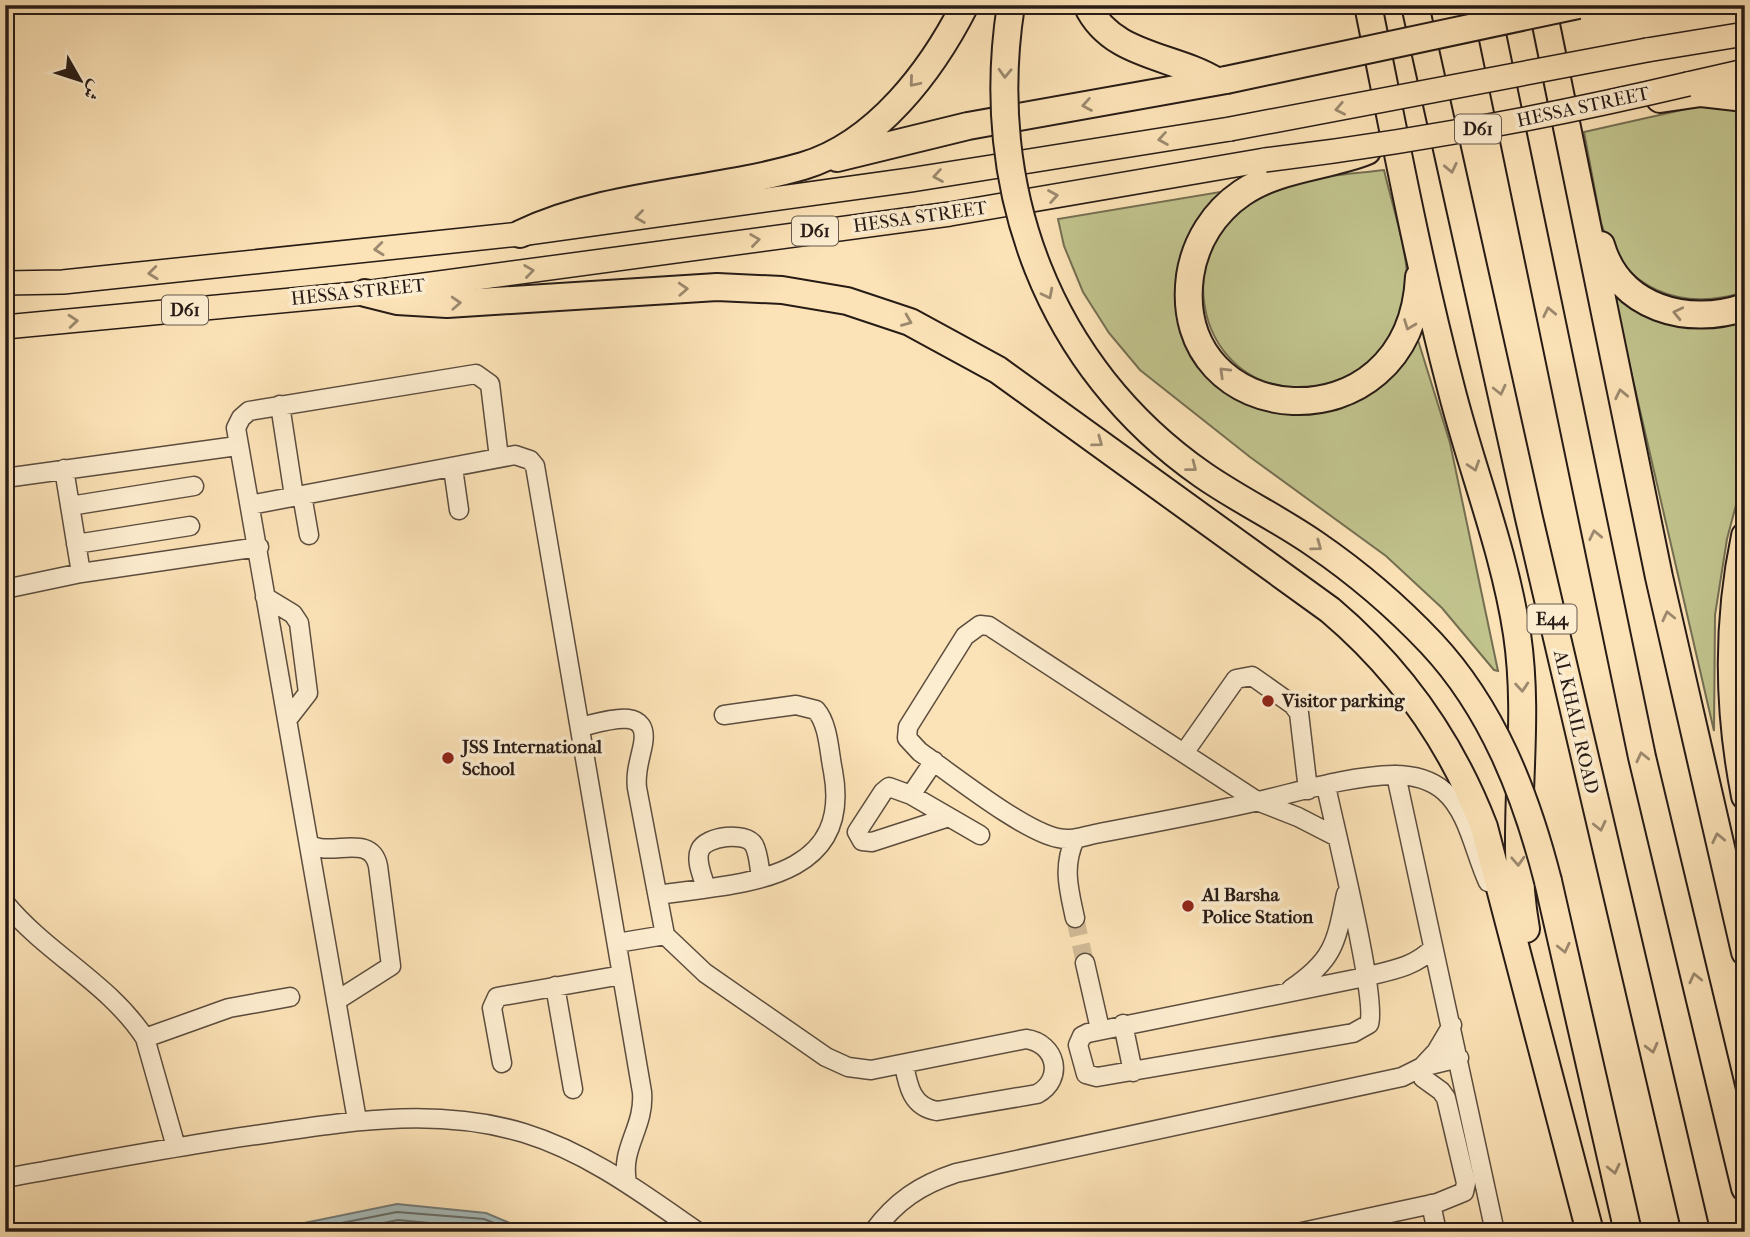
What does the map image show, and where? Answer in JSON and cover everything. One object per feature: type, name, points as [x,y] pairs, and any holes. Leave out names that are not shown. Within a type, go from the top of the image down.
[{"type":"highway","points":[[805,165],[846,145],[892,108],[935,58],[965,5]]},
{"type":"highway","points":[[1011,5],[1004,106],[1012,185],[1038,273],[1072,335],[1114,396],[1186,462],[1315,544],[1380,595],[1431,644],[1470,694],[1507,758],[1525,803],[1548,881],[1628,1232]]},
{"type":"highway","points":[[1087,5],[1104,28],[1136,52],[1181,63],[1221,81]]},
{"type":"highway","points":[[1368,5],[1419,258],[1458,414],[1499,547],[1517,634],[1524,717],[1518,861],[1539,1004],[1541,1039]]},
{"type":"highway","name":"AL KHAIL ROAD","points":[[1415,5],[1538,557],[1696,1232]]},
{"type":"highway","points":[[1486,5],[1636,731],[1745,1188]]},
{"type":"highway","points":[[1542,5],[1656,563],[1745,952]]},
{"type":"highway","points":[[520,234],[558,218],[597,207],[805,165],[968,126],[1221,81],[1578,5]]},
{"type":"highway","points":[[1596,106],[1623,106],[1688,89],[1745,98]]},
{"type":"highway","points":[[1379,146],[1338,161],[1266,180],[1230,202],[1209,225],[1195,254],[1189,294],[1196,333],[1212,360],[1234,382],[1261,396],[1307,403],[1342,394],[1363,383],[1382,368],[1402,343],[1416,302],[1419,258]]},
{"type":"highway","points":[[1573,151],[1584,177],[1605,259],[1627,288],[1651,304],[1681,314],[1713,315],[1745,307]]},
{"type":"highway","points":[[365,293],[405,302],[447,304],[717,287],[782,290],[879,310],[940,336],[1025,388],[1330,610],[1380,655],[1428,716],[1465,779],[1484,827],[1590,1232]]},
{"type":"highway","points":[[1745,536],[1735,604],[1731,670],[1732,706],[1745,796]]},
{"type":"main road","name":"HESSA STREET","points":[[5,283],[63,282],[520,234],[910,180],[1230,129],[1745,34]]},
{"type":"main road","points":[[1688,89],[1745,71]]},
{"type":"main road","name":"HESSA STREET","points":[[5,327],[365,293],[950,214],[1265,160],[1379,146],[1596,106]]},
{"type":"main road","points":[[5,297],[63,282]]},
{"type":"street","points":[[357,1120],[258,547],[237,446],[236,428],[240,418],[249,411],[476,374],[490,384],[499,458]]},
{"type":"street","points":[[281,405],[298,495],[309,535]]},
{"type":"street","points":[[5,478],[237,446]]},
{"type":"street","points":[[250,505],[499,458],[523,456],[535,466],[643,1105],[638,1130],[630,1142],[624,1166],[627,1182]]},
{"type":"street","points":[[453,468],[459,510]]},
{"type":"street","points":[[64,469],[81,573]]},
{"type":"street","points":[[70,506],[194,486]]},
{"type":"street","points":[[76,544],[190,526]]},
{"type":"street","points":[[5,589],[81,573],[258,547]]},
{"type":"street","points":[[265,597],[293,614],[300,628],[308,693],[287,720]]},
{"type":"street","points":[[1337,837],[1298,817],[1257,801],[989,626],[980,625],[965,636],[908,727],[907,738],[912,746],[1031,827],[1053,836],[1075,839],[1257,801],[1326,786],[1396,775],[1429,781],[1449,797],[1466,823],[1487,880],[1506,912]]},
{"type":"street","points":[[1184,753],[1236,679],[1252,676],[1299,713],[1308,790]]},
{"type":"street","points":[[658,895],[761,877],[798,866],[818,847],[831,822],[836,791],[823,722],[816,710],[802,705],[724,715]]},
{"type":"street","points":[[580,727],[630,718],[643,729],[637,788],[665,935],[705,973],[826,1057],[860,1069],[904,1065],[1026,1039],[1040,1042],[1048,1049],[1055,1069],[1049,1084],[1037,1094],[937,1111],[922,1106],[914,1097],[904,1065]]},
{"type":"street","points":[[911,795],[933,761]]},
{"type":"street","points":[[1396,775],[1495,1232]]},
{"type":"street","points":[[1326,786],[1366,976],[1372,1015],[1363,1030],[1133,1072],[1097,1077],[1086,1074],[1079,1042],[1085,1034],[1123,1024],[1282,995],[1366,976],[1404,967],[1433,948]]},
{"type":"street","points":[[949,817],[872,842],[858,837],[858,828],[885,789],[893,787],[911,795],[949,817],[980,835]]},
{"type":"street","points":[[706,888],[698,854],[703,845],[712,841],[739,837],[748,839],[755,846],[761,877]]},
{"type":"street","points":[[1075,839],[1068,854],[1066,871],[1075,918]]},
{"type":"street","points":[[309,844],[325,849],[364,847],[371,851],[378,866],[391,966],[348,990],[336,1001]]},
{"type":"street","points":[[1282,995],[1322,966],[1332,952],[1347,887]]},
{"type":"street","points":[[5,903],[40,939],[110,997],[145,1038],[176,1147]]},
{"type":"street","points":[[617,943],[665,935]]},
{"type":"street","points":[[1085,963],[1100,1030]]},
{"type":"street","points":[[1404,967],[1439,972]]},
{"type":"street","points":[[502,1063],[492,1008],[494,999],[504,994],[622,975]]},
{"type":"street","points":[[555,986],[573,1089]]},
{"type":"street","points":[[145,1038],[229,1008],[290,997]]},
{"type":"street","points":[[1123,1024],[1133,1072]]},
{"type":"street","points":[[1423,1073],[1452,1025]]},
{"type":"street","points":[[873,1232],[898,1202],[916,1189],[956,1173],[1423,1073],[1459,1058]]},
{"type":"street","points":[[1423,1073],[1464,1079]]},
{"type":"street","points":[[1302,1232],[1434,1204],[1462,1194],[1466,1183],[1446,1098],[1423,1073]]},
{"type":"street","points":[[5,1178],[176,1147],[357,1120],[428,1116],[482,1123],[524,1133],[590,1161],[627,1182],[698,1232]]},
{"type":"street","points":[[590,1161],[612,1155],[630,1142]]},
{"type":"street","points":[[1434,1204],[1467,1204],[1488,1198]]},
{"type":"street","points":[[1434,1204],[1437,1232]]},
{"type":"green space","points":[[1704,105],[1745,110],[1745,292],[1721,298],[1699,299],[1677,297],[1657,290],[1639,280],[1624,265],[1611,246],[1601,223],[1584,132]]},
{"type":"green space","points":[[1384,170],[1407,273],[1402,313],[1390,340],[1372,362],[1360,371],[1316,389],[1286,387],[1253,376],[1228,356],[1211,329],[1204,299],[1205,268],[1215,238],[1235,212],[1278,187],[1338,175]]},
{"type":"green space","points":[[1226,191],[1178,277],[1177,294],[1182,327],[1244,401],[1289,414],[1337,410],[1366,396],[1391,377],[1417,337],[1450,443],[1498,671],[1494,670],[1442,608],[1386,556],[1250,457],[1140,370],[1109,333],[1083,292],[1064,246],[1058,219]]},
{"type":"green space","points":[[1612,289],[1745,317],[1745,471],[1727,539],[1715,615],[1714,731]]},
{"type":"water","points":[[397,1204],[486,1213],[531,1232],[260,1232]]},
{"type":"tunnel","points":[[1075,918],[1085,963]]},
{"type":"place","name":"Visitor parking","points":[[1268,701]]},
{"type":"place","name":"JSS International School","points":[[448,758]]},
{"type":"place","name":"Al Barsha Police Station","points":[[1188,906]]}]
